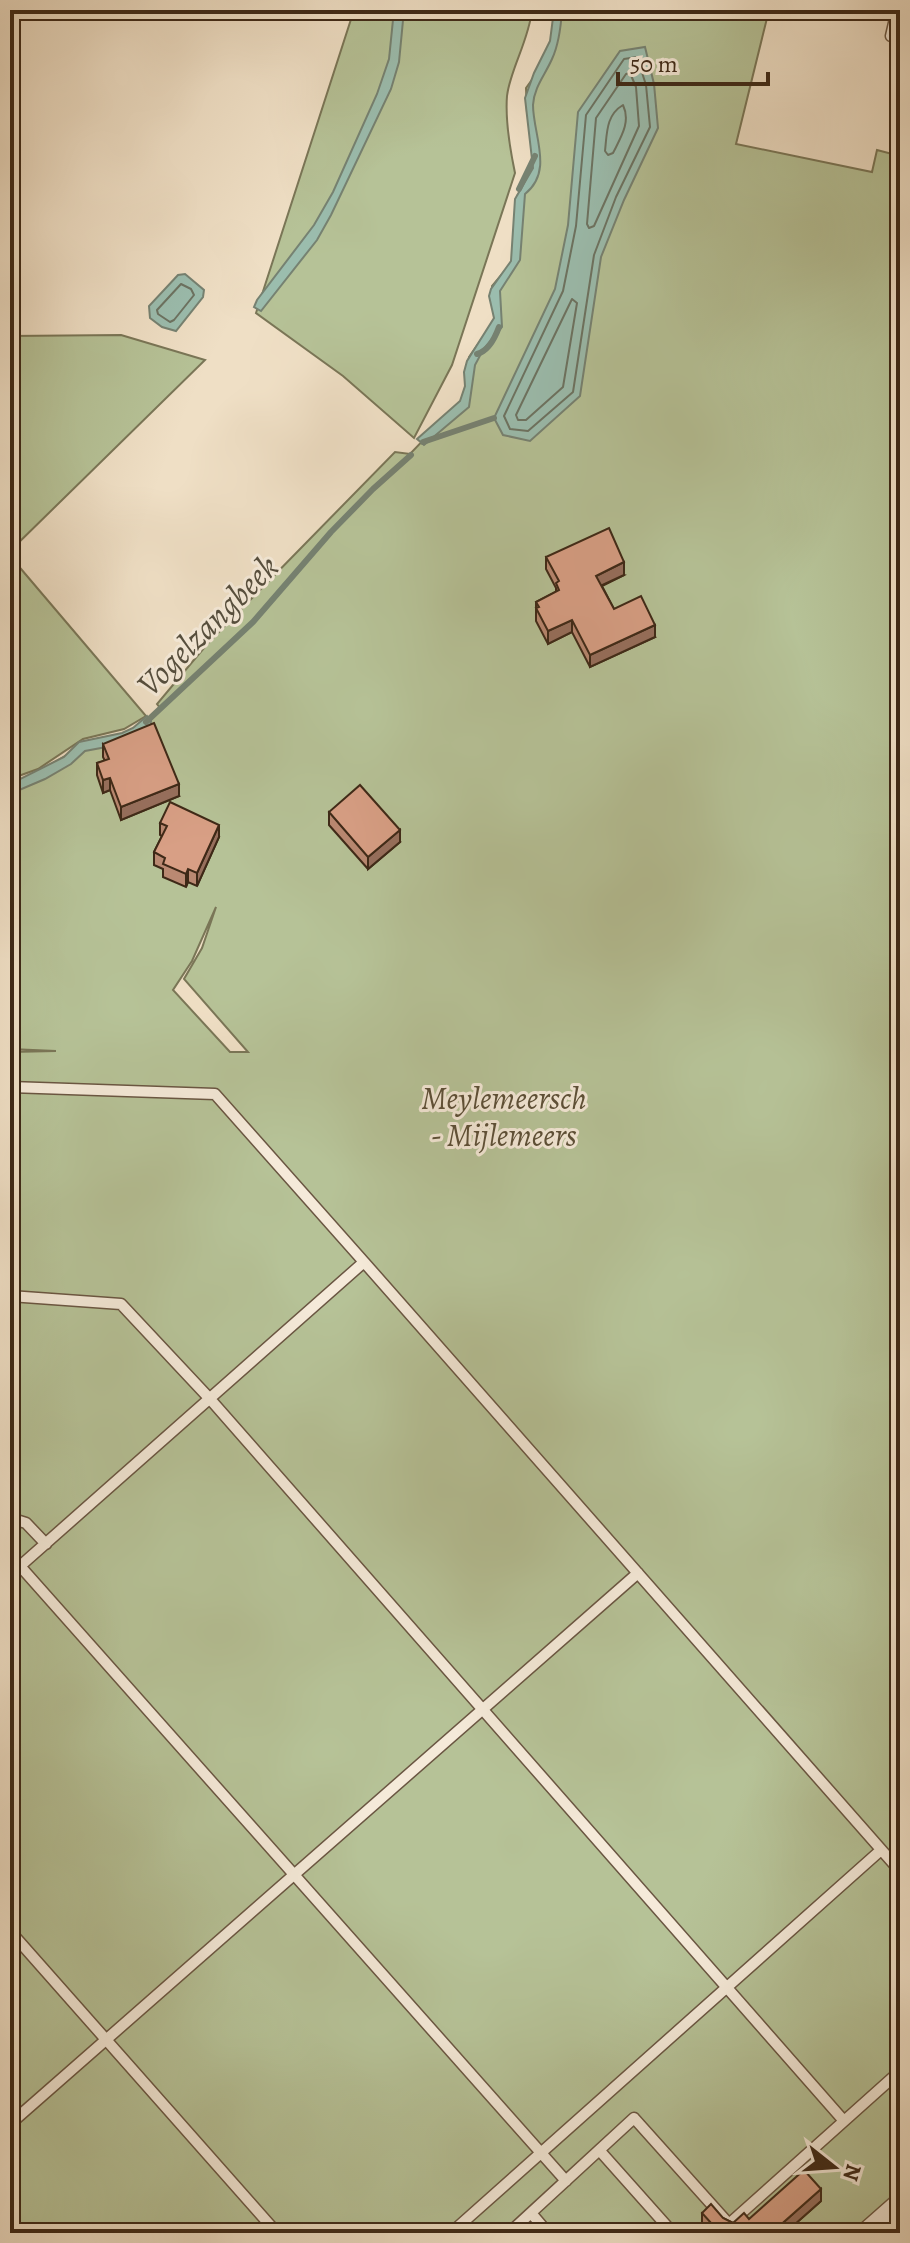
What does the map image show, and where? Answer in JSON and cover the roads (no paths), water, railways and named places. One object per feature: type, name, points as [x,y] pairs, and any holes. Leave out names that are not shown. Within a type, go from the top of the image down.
[{"type":"street","points":[[866,2233],[899,2206]]},
{"type":"lane","points":[[891,36],[897,10]]},
{"type":"lane","points":[[10,1087],[215,1094],[900,1871]]},
{"type":"lane","points":[[10,1575],[364,1262]]},
{"type":"lane","points":[[10,1296],[121,1304],[210,1399],[844,2121]]},
{"type":"lane","points":[[10,1518],[26,1523],[46,1544]]},
{"type":"lane","points":[[20,1566],[566,2181]]},
{"type":"lane","points":[[10,2124],[638,1573]]},
{"type":"lane","points":[[451,2233],[881,1850]]},
{"type":"lane","points":[[10,1931],[277,2233]]},
{"type":"lane","points":[[509,2233],[634,2118],[729,2224],[900,2071]]},
{"type":"lane","points":[[600,2151],[673,2233]]},
{"type":"lane","points":[[531,2213],[548,2233]]},
{"type":"water","points":[[394,10],[404,10],[399,62],[391,89],[317,240],[261,311],[254,307],[257,300],[314,225],[333,192],[377,94],[389,59]]},
{"type":"water","points":[[554,10],[562,10],[558,41],[533,105],[540,164],[534,185],[525,194],[520,260],[500,291],[502,327],[475,365],[469,407],[424,445],[417,439],[460,401],[467,361],[494,318],[489,296],[511,261],[515,199],[533,168],[525,98],[550,41]]},
{"type":"water","points":[[645,47],[654,84],[658,128],[601,257],[580,396],[530,441],[503,435],[494,418],[555,289],[568,225],[578,112],[620,51]]},
{"type":"water","points":[[185,274],[204,290],[203,297],[176,331],[162,327],[150,318],[149,306],[178,275]]},
{"type":"water","points":[[147,716],[151,721],[150,729],[117,745],[85,751],[71,764],[45,779],[10,794],[10,784],[64,757],[79,742],[122,733]]},
{"type":"waterway","name":"Vogelzangbeek","points":[[519,189],[535,156]]},
{"type":"waterway","name":"Vogelzangbeek","points":[[477,354],[491,344],[499,327]]},
{"type":"waterway","points":[[423,442],[494,418]]},
{"type":"waterway","name":"Vogelzangbeek","points":[[146,722],[253,622],[331,532],[411,455]]},
{"type":"park label","name":"Meylemeersch - Mijlemeers","points":[[504,1116]]}]
